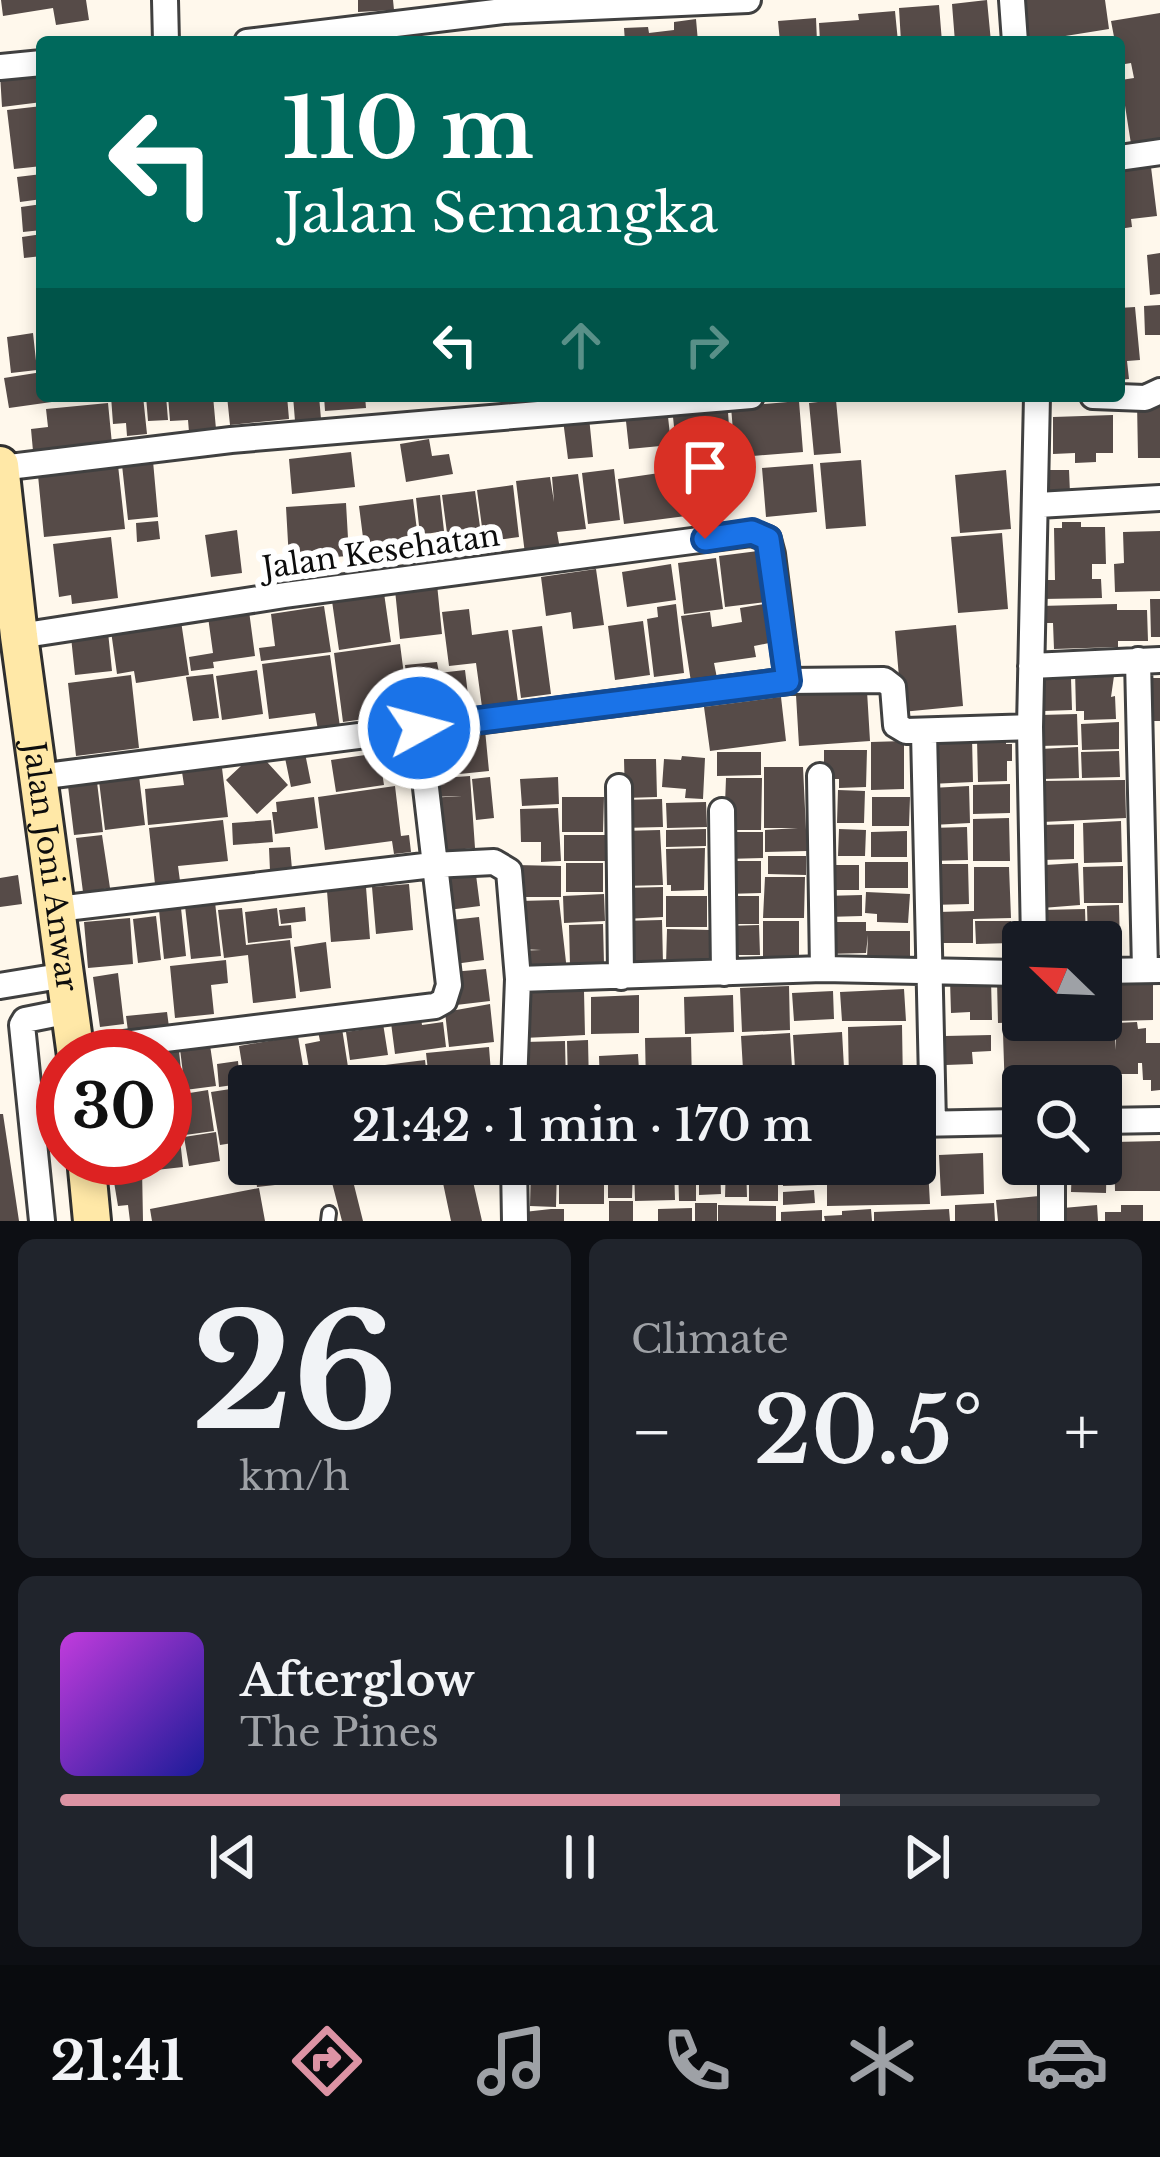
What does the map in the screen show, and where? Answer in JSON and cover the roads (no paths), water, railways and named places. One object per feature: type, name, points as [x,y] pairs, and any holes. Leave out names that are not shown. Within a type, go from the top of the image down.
[{"type":"main road","name":"Jalan Joni Anwar","points":[[0,466],[73,1029]]},
{"type":"main road","points":[[89,1185],[92,1221]]},
{"type":"street","points":[[164,0],[166,36]]},
{"type":"street","points":[[297,36],[503,11],[748,0]]},
{"type":"street","points":[[1012,0],[1015,36]]},
{"type":"street","points":[[0,68],[36,64]]},
{"type":"street","points":[[1125,157],[1160,152]]},
{"type":"street","points":[[1125,397],[1145,398],[1160,391]]},
{"type":"street","points":[[0,466],[231,440],[681,402]]},
{"type":"street","points":[[1034,921],[1030,727],[1037,402]]},
{"type":"street","points":[[1038,505],[1160,498]]},
{"type":"street","name":"Jalan Kesehatan","points":[[19,635],[752,532],[768,539],[772,554],[788,681]]},
{"type":"street","points":[[1031,666],[1149,660],[1153,970],[1122,971]]},
{"type":"street","points":[[38,777],[788,681],[884,680],[893,687],[899,730],[1030,727]]},
{"type":"street","points":[[192,1038],[435,1006],[444,1001],[449,985],[419,728]]},
{"type":"street","points":[[924,732],[926,1065]]},
{"type":"street","points":[[820,776],[823,969]]},
{"type":"street","points":[[620,787],[621,977]]},
{"type":"street","points":[[722,811],[724,974]]},
{"type":"street","points":[[57,909],[494,862],[509,872],[518,980],[515,1065]]},
{"type":"street","points":[[518,980],[823,969],[1002,973]]},
{"type":"street","points":[[0,986],[68,993]]},
{"type":"street","points":[[42,1221],[20,1036],[26,1020],[68,993]]},
{"type":"street","points":[[1122,1121],[1160,1120]]},
{"type":"street","points":[[936,1124],[1002,1122]]},
{"type":"street","points":[[514,1185],[515,1221]]},
{"type":"street","points":[[1052,1185],[1052,1221]]}]
